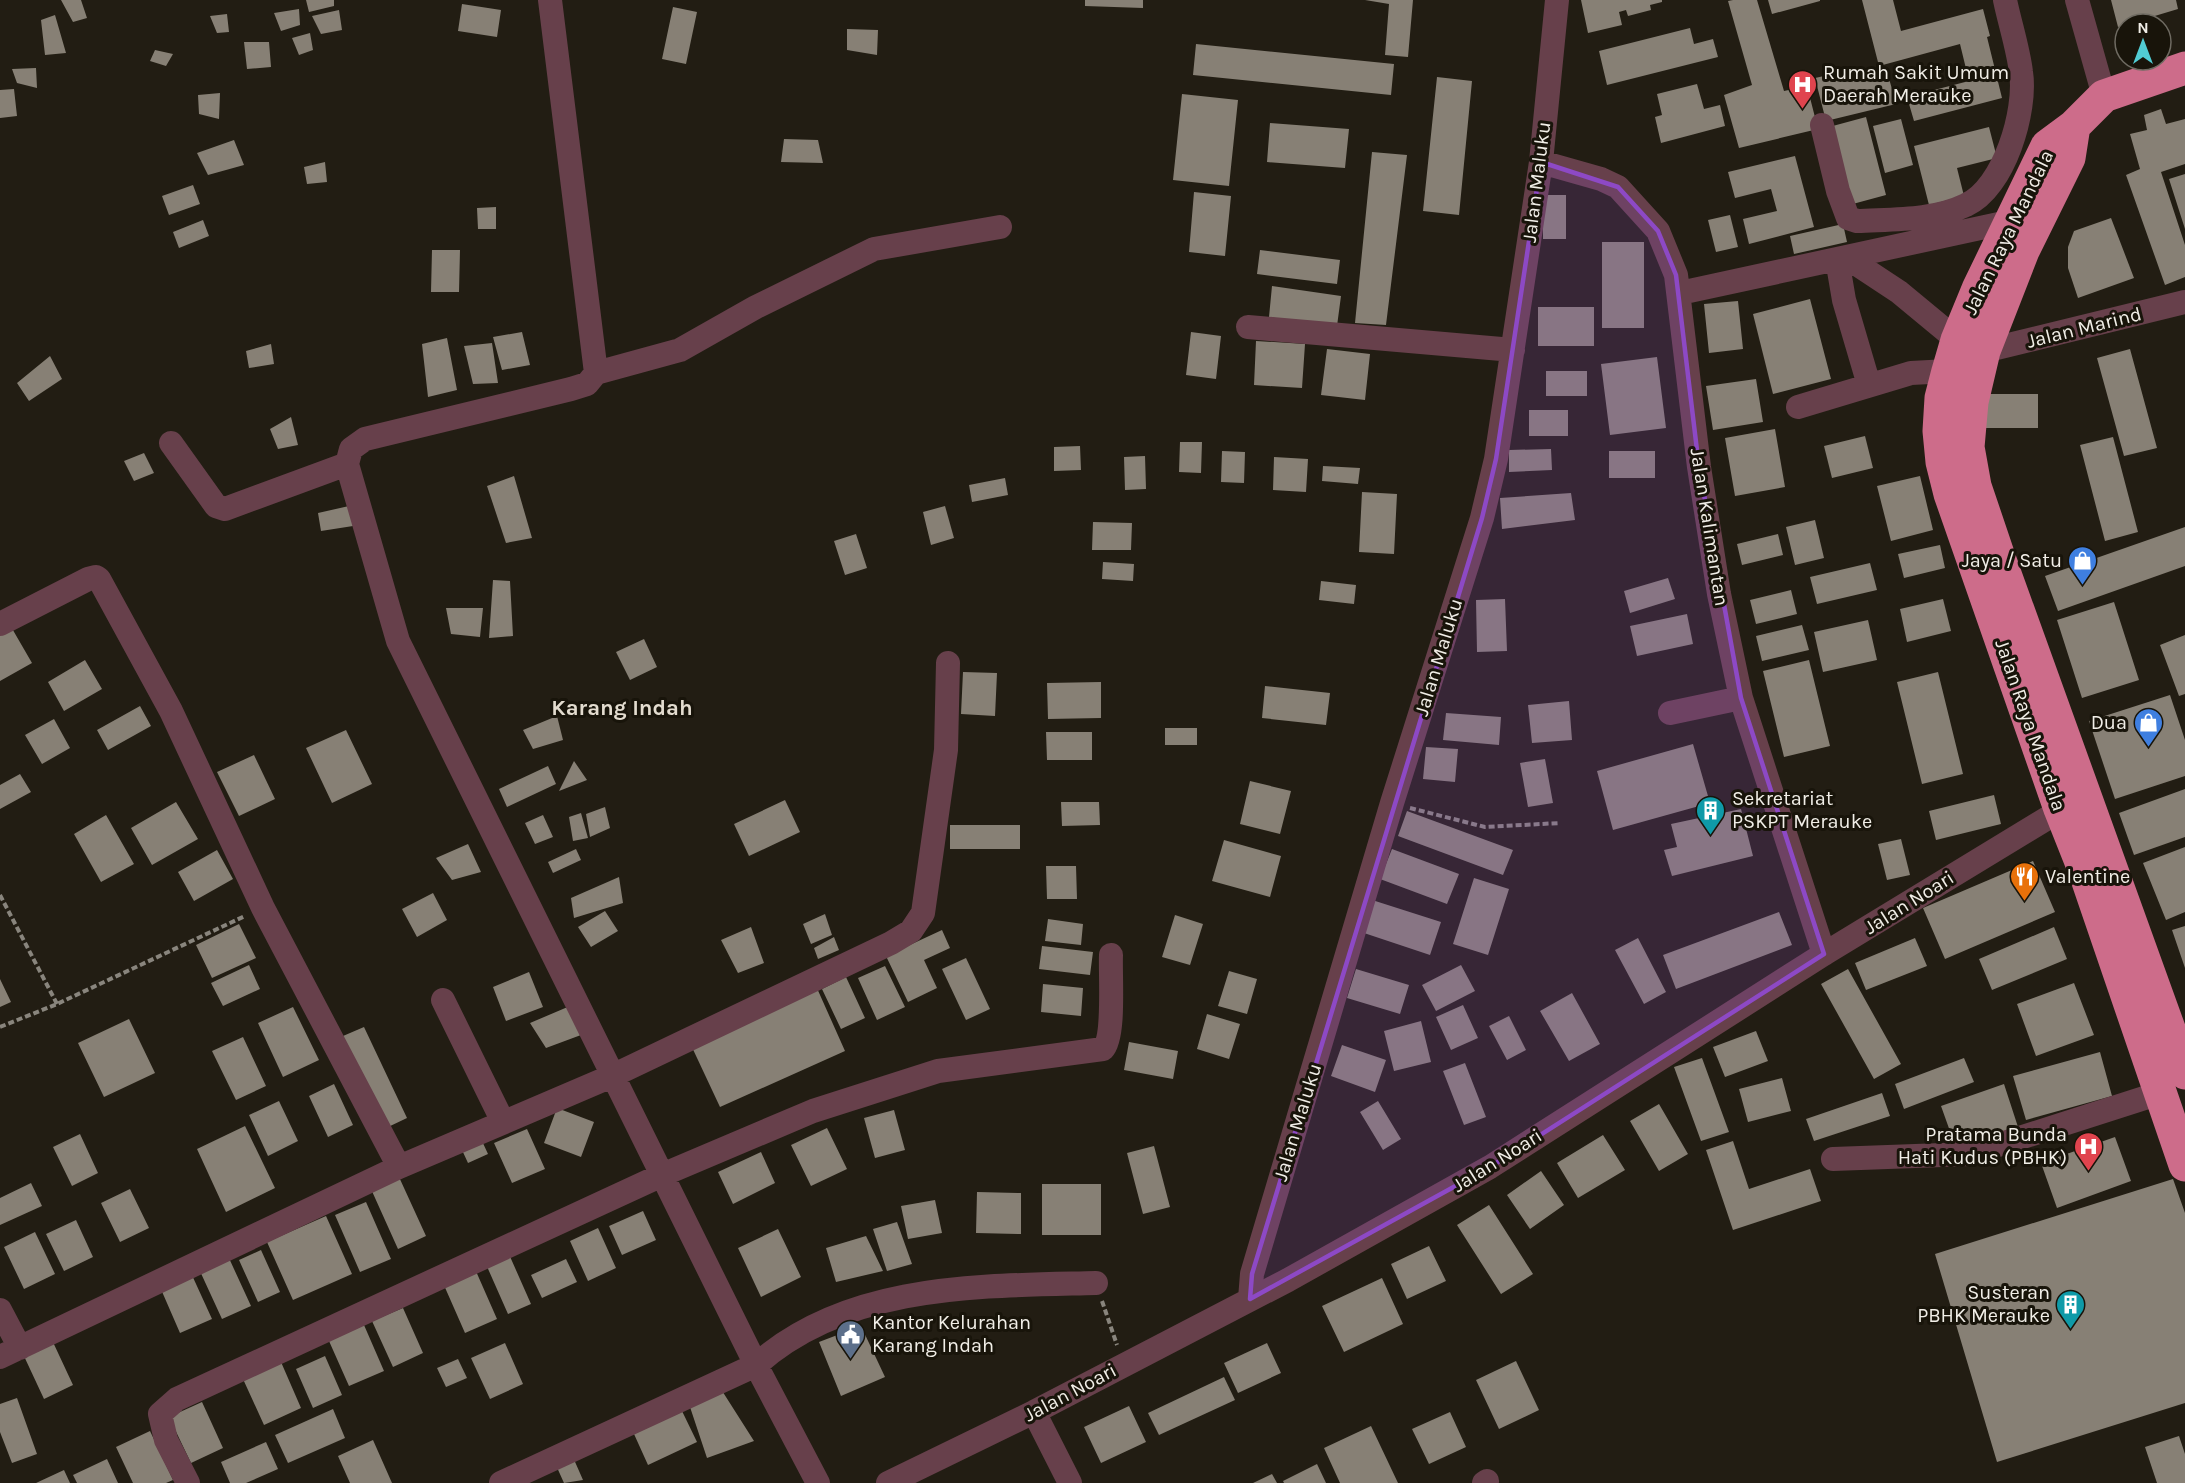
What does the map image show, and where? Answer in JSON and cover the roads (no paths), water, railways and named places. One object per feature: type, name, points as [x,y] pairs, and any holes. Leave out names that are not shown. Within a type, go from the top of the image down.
[{"type":"highway","points":[[2074,126],[2104,96],[2185,68]]},
{"type":"highway","name":"Jalan Raya Mandala","points":[[2074,126],[2047,146],[2008,222],[1970,346],[1972,402],[1968,447],[1975,486],[2072,803],[2083,867],[2185,1165]]},
{"type":"highway","name":"Jalan Raya Mandala","points":[[2074,126],[2069,158],[2023,251],[1970,346],[1948,371],[1941,398],[1939,431],[1942,462],[1950,494],[2072,803],[2185,1073]]},
{"type":"street","points":[[550,0],[596,373]]},
{"type":"street","name":"Jalan Maluku","points":[[1250,1299],[1252,1274],[1392,804],[1482,518],[1496,459],[1506,349],[1541,162],[1557,0]]},
{"type":"street","points":[[1822,125],[1838,190],[1848,218],[1857,221],[1927,216],[1965,206],[1983,195],[2001,168],[2020,111],[2022,73],[2005,0]]},
{"type":"street","points":[[2077,0],[2104,96]]},
{"type":"street","name":"Jalan Kalimantan","points":[[1541,162],[1601,179],[1618,187],[1658,231],[1667,249],[1680,293],[1699,467],[1719,594],[1741,699],[1824,954]]},
{"type":"street","points":[[1680,293],[2008,222]]},
{"type":"street","points":[[818,1483],[756,1365],[398,641],[347,464],[351,450],[365,439],[571,389],[587,384],[596,373],[680,350],[756,308],[874,249],[1000,227]]},
{"type":"street","points":[[1842,258],[1899,292],[1970,346]]},
{"type":"street","points":[[1842,258],[1844,300],[1869,385]]},
{"type":"street","name":"Jalan Marind","points":[[1970,346],[2185,302]]},
{"type":"street","points":[[1248,327],[1506,349]]},
{"type":"street","points":[[1798,407],[1911,373],[1948,371]]},
{"type":"street","points":[[171,443],[216,506],[225,509],[347,464]]},
{"type":"street","points":[[0,624],[88,579],[96,577],[99,579],[171,711],[263,908],[399,1167]]},
{"type":"street","points":[[0,1310],[10,1353],[399,1167],[612,1076],[891,943],[911,931],[920,920],[925,902],[946,750],[948,663]]},
{"type":"street","points":[[1670,713],[1741,699]]},
{"type":"street","name":"Jalan Noari","points":[[888,1483],[1034,1412],[1250,1299],[1490,1167],[1824,954],[2072,803]]},
{"type":"street","points":[[188,1483],[166,1440],[160,1414],[177,1399],[662,1175],[813,1111],[938,1071],[1102,1049],[1107,1042],[1109,1029],[1111,955]]},
{"type":"street","points":[[443,1000],[503,1122]]},
{"type":"street","points":[[1833,1159],[1970,1154],[2160,1093]]},
{"type":"street","points":[[501,1483],[756,1365],[778,1346],[804,1331],[876,1303],[920,1292],[996,1286],[1096,1283]]},
{"type":"street","points":[[1034,1412],[1070,1483]]},
{"type":"place","name":"Rumah Sakit Umum Daerah Merauke","points":[[1802,110]]},
{"type":"place","name":"Jaya / Satu","points":[[2083,586]]},
{"type":"place","name":"Dua","points":[[2148,748]]},
{"type":"place","name":"Sekretariat PSKPT Merauke","points":[[1711,836]]},
{"type":"place","name":"Valentine","points":[[2024,902]]},
{"type":"place","name":"Pratama Bunda Hati Kudus (PBHK)","points":[[2088,1172]]},
{"type":"place","name":"Susteran PBHK Merauke","points":[[2071,1330]]},
{"type":"place","name":"Kantor Kelurahan Karang Indah","points":[[851,1360]]},
{"type":"district","name":"Karang Indah","points":[[622,707]]}]
